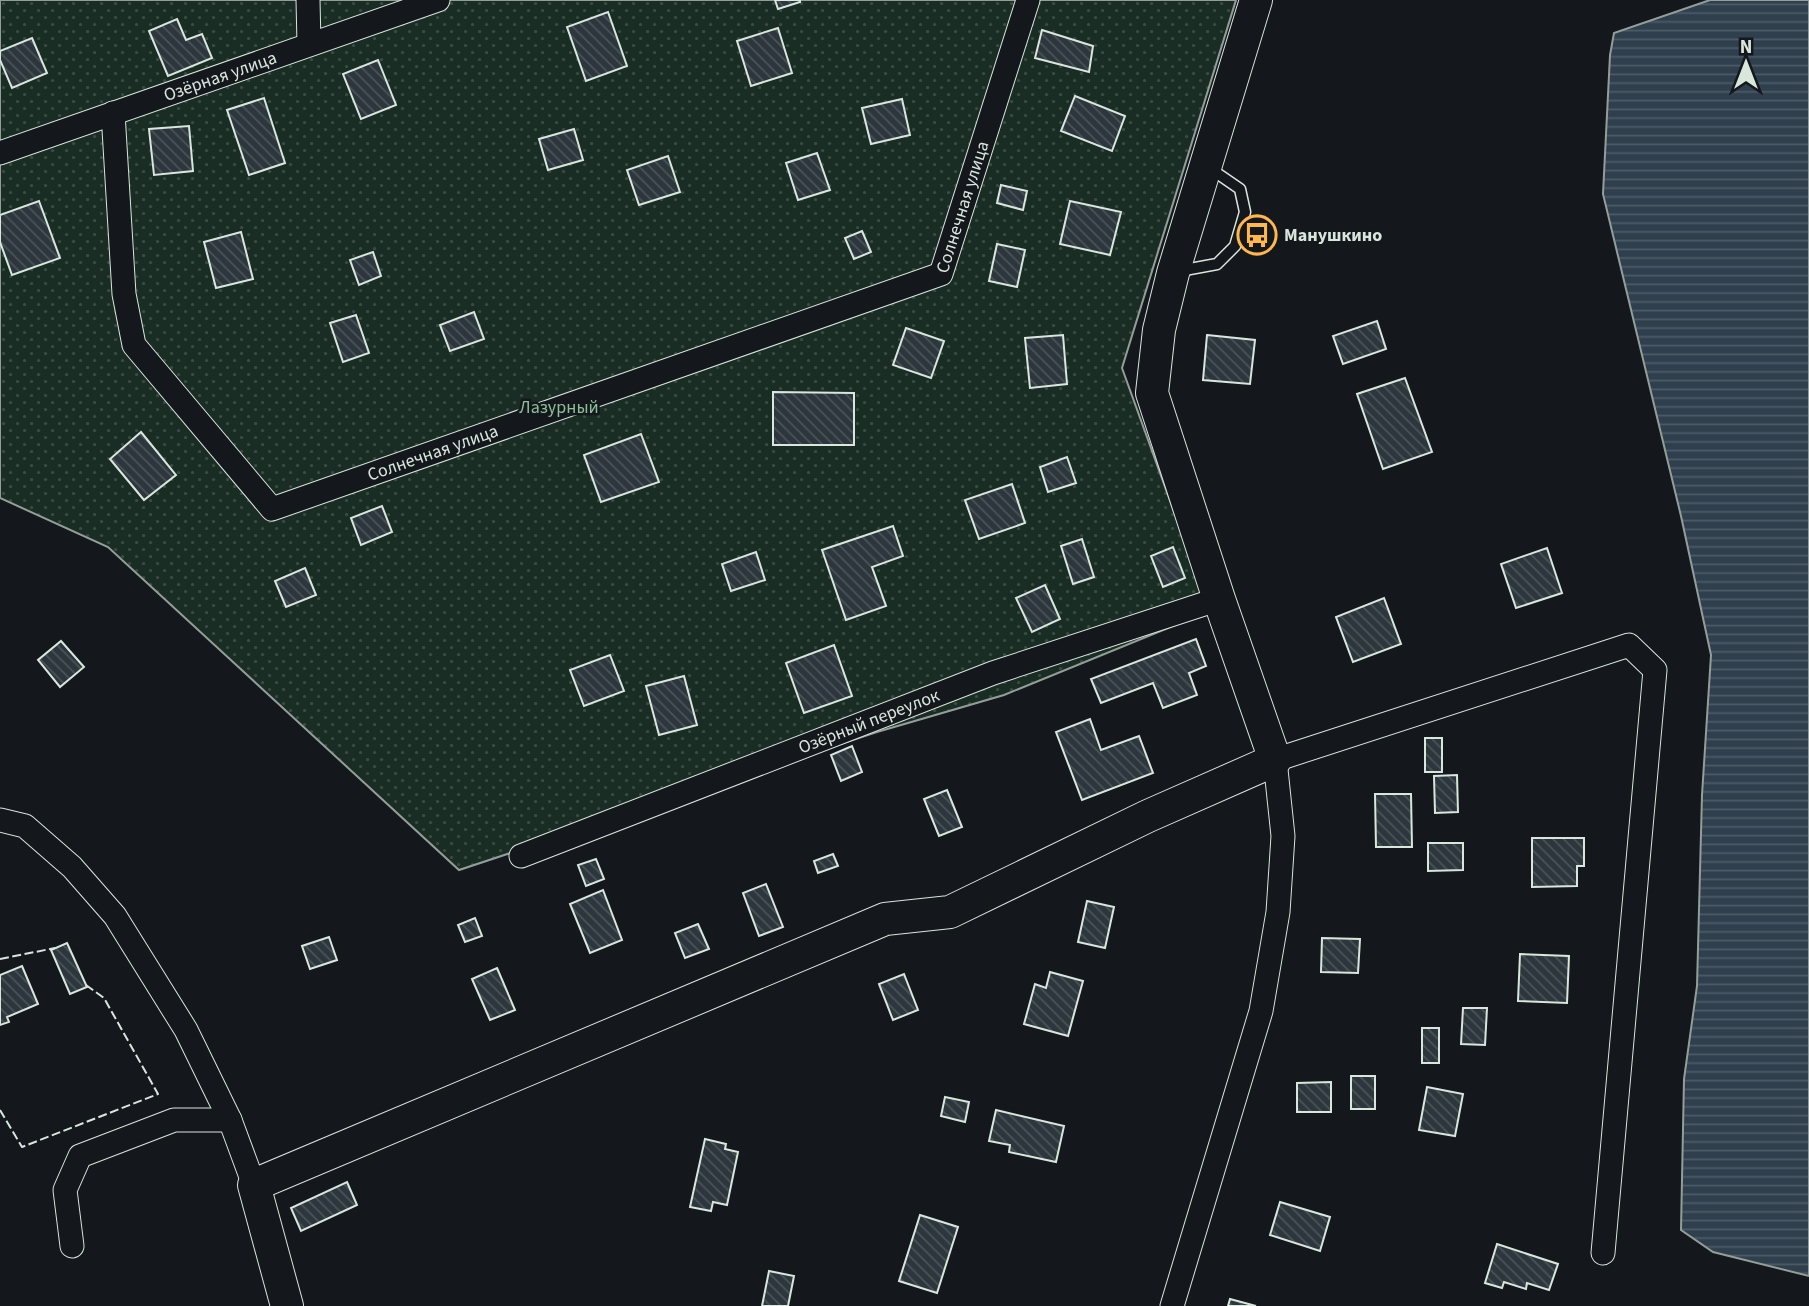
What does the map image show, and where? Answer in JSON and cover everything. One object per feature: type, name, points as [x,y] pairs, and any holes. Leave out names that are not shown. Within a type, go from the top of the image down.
[{"type":"street","points":[[308,0],[309,44]]},
{"type":"street","name":"Озёрная улица","points":[[0,152],[438,0]]},
{"type":"street","name":"Солнечная улица","points":[[113,113],[124,293],[134,345],[272,509],[941,274],[1028,0]]},
{"type":"street","points":[[1172,1306],[1261,1010],[1279,912],[1283,836],[1275,760],[1152,393],[1159,330],[1173,273],[1256,0]]},
{"type":"street","name":"Озёрный переулок","points":[[521,856],[993,673],[1219,599]]},
{"type":"street","points":[[254,1185],[885,919],[950,912],[1147,816],[1275,760],[1629,645],[1655,670],[1603,1253]]},
{"type":"street","points":[[0,820],[25,826],[72,867],[115,916],[186,1030],[230,1120],[254,1185],[287,1306]]},
{"type":"street","points":[[72,1246],[65,1189],[80,1156],[174,1120],[230,1120]]},
{"type":"lane","points":[[1173,273],[1217,264],[1235,246],[1245,212],[1240,189],[1205,166]]},
{"type":"green space","name":"Лазурный","points":[[0,0],[1236,0],[1122,368],[1210,611],[1004,695],[877,732],[459,870],[108,547],[0,498]]},
{"type":"water","points":[[1710,0],[1809,0],[1809,1276],[1713,1252],[1681,1230],[1684,1079],[1697,986],[1702,795],[1711,655],[1681,516],[1603,194],[1610,55],[1614,33]]},
{"type":"building","points":[[775,0],[800,0],[800,2],[778,9]]},
{"type":"building","points":[[608,12],[627,66],[586,81],[567,27]]},
{"type":"building","points":[[177,19],[186,40],[202,34],[212,58],[168,76],[149,31]]},
{"type":"building","points":[[778,28],[792,73],[751,86],[737,41]]},
{"type":"building","points":[[1042,30],[1093,46],[1089,72],[1035,58]]},
{"type":"building","points":[[32,38],[47,73],[12,88],[0,60],[0,51]]},
{"type":"building","points":[[378,60],[396,105],[361,119],[343,74]]},
{"type":"building","points":[[1075,96],[1125,116],[1112,151],[1061,131]]},
{"type":"building","points":[[264,98],[285,163],[249,175],[227,110]]},
{"type":"building","points":[[902,99],[910,135],[871,144],[862,108]]},
{"type":"building","points":[[189,126],[193,171],[154,175],[149,129]]},
{"type":"building","points":[[574,129],[583,160],[548,170],[539,139]]},
{"type":"building","points":[[817,153],[830,190],[798,200],[786,163]]},
{"type":"building","points":[[668,156],[680,192],[639,205],[627,170]]},
{"type":"building","points":[[1001,185],[1027,191],[1023,210],[997,203]]},
{"type":"building","points":[[39,201],[60,258],[12,275],[0,242],[0,215]]},
{"type":"building","points":[[1070,201],[1121,212],[1110,255],[1060,244]]},
{"type":"building","points":[[862,231],[871,252],[854,259],[845,238]]},
{"type":"building","points":[[241,232],[253,279],[216,288],[204,242]]},
{"type":"building","points":[[997,244],[1025,250],[1017,287],[989,281]]},
{"type":"building","points":[[373,252],[381,276],[359,285],[350,260]]},
{"type":"building","points":[[474,312],[484,339],[450,351],[440,325]]},
{"type":"building","points":[[356,315],[369,353],[343,362],[330,323]]},
{"type":"building","points":[[1377,321],[1386,349],[1343,364],[1333,336]]},
{"type":"building","points":[[906,328],[944,341],[931,378],[893,365]]},
{"type":"building","points":[[1063,335],[1067,384],[1030,388],[1025,338]]},
{"type":"building","points":[[1207,335],[1255,340],[1250,384],[1203,380]]},
{"type":"building","points":[[1405,378],[1432,452],[1383,469],[1357,394]]},
{"type":"building","points":[[773,392],[854,393],[854,445],[773,445]]},
{"type":"building","points":[[141,432],[176,475],[144,500],[110,459]]},
{"type":"building","points":[[641,434],[659,482],[601,502],[584,455]]},
{"type":"building","points":[[1067,457],[1076,483],[1048,492],[1040,467]]},
{"type":"building","points":[[1012,484],[1025,523],[979,539],[965,500]]},
{"type":"building","points":[[382,506],[392,532],[361,545],[351,518]]},
{"type":"building","points":[[893,526],[903,556],[872,567],[886,606],[846,620],[822,550]]},
{"type":"building","points":[[1082,539],[1094,577],[1073,584],[1061,546]]},
{"type":"building","points":[[1173,547],[1185,578],[1163,587],[1151,556]]},
{"type":"building","points":[[1547,548],[1562,593],[1516,608],[1501,564]]},
{"type":"building","points":[[756,552],[765,580],[731,591],[722,564]]},
{"type":"building","points":[[305,568],[316,595],[286,607],[275,581]]},
{"type":"building","points":[[1045,585],[1060,619],[1032,632],[1016,598]]},
{"type":"building","points":[[1384,598],[1401,644],[1353,662],[1336,617]]},
{"type":"building","points":[[1196,639],[1206,666],[1189,673],[1197,695],[1163,708],[1153,683],[1101,703],[1091,679]]},
{"type":"building","points":[[61,641],[84,667],[60,687],[38,660]]},
{"type":"building","points":[[834,645],[852,696],[804,713],[786,663]]},
{"type":"building","points":[[610,655],[624,691],[584,706],[570,670]]},
{"type":"building","points":[[684,676],[697,725],[659,735],[646,686]]},
{"type":"building","points":[[1090,719],[1101,750],[1139,736],[1153,773],[1082,800],[1056,732]]},
{"type":"building","points":[[1425,738],[1442,738],[1442,772],[1425,772]]},
{"type":"building","points":[[852,746],[862,772],[841,781],[831,755]]},
{"type":"building","points":[[1457,775],[1458,812],[1435,813],[1434,776]]},
{"type":"building","points":[[947,790],[962,827],[939,836],[924,799]]},
{"type":"building","points":[[1375,794],[1411,794],[1412,847],[1376,847]]},
{"type":"building","points":[[1532,838],[1584,838],[1584,866],[1577,866],[1577,886],[1532,887]]},
{"type":"building","points":[[1428,843],[1463,843],[1463,870],[1428,871]]},
{"type":"building","points":[[833,854],[838,866],[818,873],[814,861]]},
{"type":"building","points":[[596,859],[604,879],[586,886],[578,865]]},
{"type":"building","points":[[766,884],[783,927],[759,936],[743,893]]},
{"type":"building","points":[[603,890],[622,940],[590,953],[570,904]]},
{"type":"building","points":[[1087,901],[1114,907],[1105,948],[1078,942]]},
{"type":"building","points":[[475,918],[482,936],[465,942],[458,925]]},
{"type":"building","points":[[698,924],[709,949],[685,958],[675,933]]},
{"type":"building","points":[[329,937],[337,960],[310,969],[302,946]]},
{"type":"building","points":[[1322,938],[1360,939],[1358,973],[1321,972]]},
{"type":"building","points":[[67,943],[87,987],[70,994],[51,950]]},
{"type":"building","points":[[1520,954],[1569,956],[1567,1003],[1518,1001]]},
{"type":"building","points":[[22,966],[38,1004],[7,1017],[9,1022],[0,1025],[0,975]]},
{"type":"building","points":[[497,968],[515,1010],[490,1020],[472,979]]},
{"type":"building","points":[[1050,972],[1083,981],[1068,1036],[1024,1024],[1035,984],[1046,988]]},
{"type":"building","points":[[904,974],[918,1010],[893,1020],[879,984]]},
{"type":"building","points":[[1463,1008],[1487,1008],[1485,1045],[1461,1044]]},
{"type":"building","points":[[1422,1028],[1439,1028],[1439,1063],[1422,1063]]},
{"type":"building","points":[[1351,1076],[1375,1076],[1375,1109],[1351,1109]]},
{"type":"building","points":[[1331,1082],[1331,1112],[1297,1112],[1297,1083]]},
{"type":"building","points":[[1427,1087],[1463,1094],[1455,1136],[1419,1130]]},
{"type":"building","points":[[945,1097],[969,1102],[965,1122],[941,1116]]},
{"type":"building","points":[[996,1110],[1064,1126],[1056,1162],[1009,1152],[1010,1145],[989,1141]]},
{"type":"building","points":[[705,1139],[726,1144],[725,1149],[738,1152],[727,1205],[713,1202],[711,1211],[690,1207]]},
{"type":"building","points":[[347,1182],[357,1205],[301,1231],[291,1208]]},
{"type":"building","points":[[1280,1202],[1330,1217],[1320,1251],[1270,1235]]},
{"type":"building","points":[[920,1215],[958,1227],[937,1293],[899,1281]]},
{"type":"building","points":[[1497,1244],[1558,1264],[1549,1290],[1527,1283],[1526,1289],[1504,1282],[1502,1288],[1485,1283]]},
{"type":"building","points":[[769,1271],[794,1276],[788,1306],[762,1306]]},
{"type":"building","points":[[1230,1299],[1256,1306],[1228,1306]]},
{"type":"fence","points":[[0,959],[55,948]]},
{"type":"fence","points":[[0,1110],[22,1147],[158,1094],[104,998],[86,985]]},
{"type":"place","name":"Манушкино","points":[[1257,235]]}]
